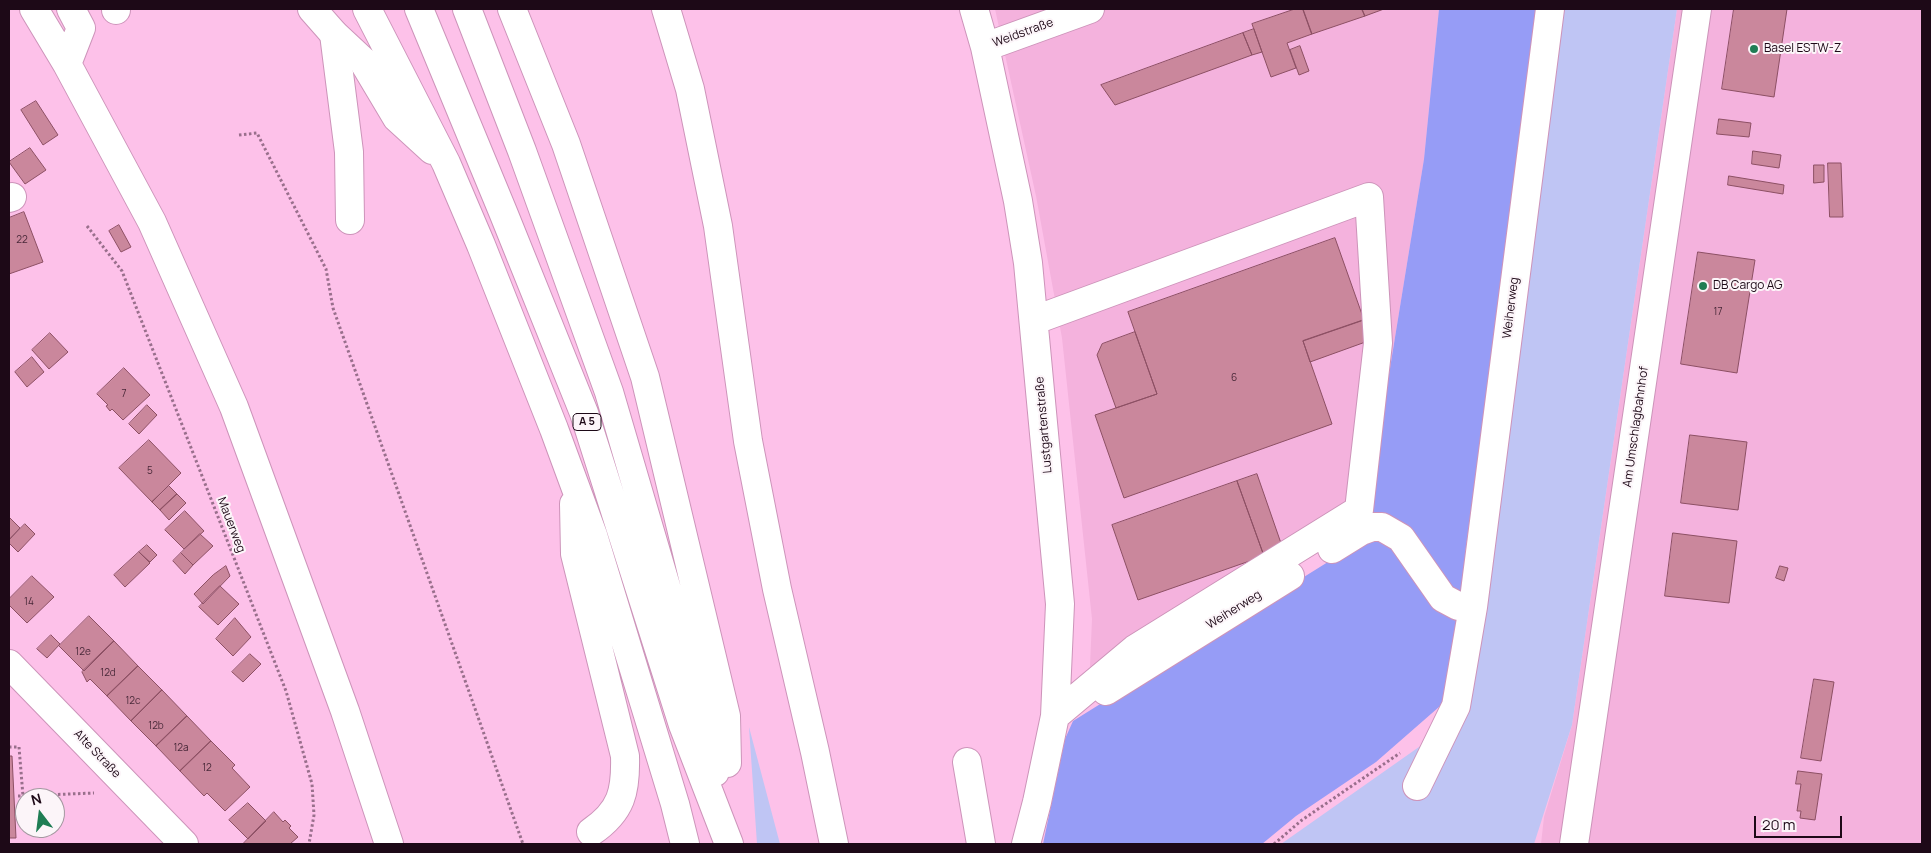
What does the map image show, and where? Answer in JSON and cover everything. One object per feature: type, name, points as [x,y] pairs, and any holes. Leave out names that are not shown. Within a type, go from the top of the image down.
[{"type":"main road","points":[[22,9],[66,64]]},
{"type":"main road","points":[[34,9],[152,222],[234,407],[345,711],[389,844]]},
{"type":"main road","points":[[66,64],[81,28],[70,9]]},
{"type":"main road","points":[[312,9],[334,34],[363,61],[397,118],[446,163]]},
{"type":"main road","name":"A 5","points":[[367,9],[446,163],[485,254],[554,429],[596,544],[675,804],[684,844]]},
{"type":"main road","name":"A 5","points":[[419,9],[504,212],[584,413],[684,725],[729,844]]},
{"type":"main road","name":"A 5","points":[[467,9],[522,151],[609,392],[705,718],[729,844]]},
{"type":"main road","points":[[512,9],[566,144],[645,377],[726,716],[729,844]]},
{"type":"main road","points":[[666,9],[690,90],[718,226],[748,440],[777,589],[815,752],[834,844]]},
{"type":"main road","name":"Lustgartenstraße","points":[[974,9],[985,47],[1018,201],[1028,263],[1035,320],[1060,604],[1055,716],[1026,844]]},
{"type":"main road","name":"Weidstraße","points":[[985,47],[1090,9]]},
{"type":"main road","name":"Weiherweg","points":[[1417,786],[1456,706],[1472,607],[1550,9]]},
{"type":"main road","name":"Am Umschlagbahnhof","points":[[1574,844],[1697,9]]},
{"type":"main road","points":[[334,34],[348,152],[350,220]]},
{"type":"main road","points":[[1035,320],[1369,197],[1378,343],[1359,510],[1135,649],[1055,716]]},
{"type":"main road","points":[[574,482],[575,554],[625,756],[625,776],[618,805],[604,824],[592,832]]},
{"type":"main road","name":"Weiherweg","points":[[1055,716],[1080,706],[1113,688],[1361,531],[1372,527],[1382,527],[1392,531],[1401,538],[1444,598],[1458,606],[1472,607]]},
{"type":"main road","name":"Alte Straße","points":[[9,664],[184,844]]},
{"type":"main road","points":[[967,762],[981,844]]},
{"type":"path","points":[[239,135],[257,133],[326,269],[333,308],[523,844]]},
{"type":"path","name":"Mauerweg","points":[[87,226],[122,271],[286,691],[312,784],[314,815],[309,844]]},
{"type":"path","points":[[9,747],[19,747],[21,796],[100,793],[94,786]]},
{"type":"path","points":[[1274,844],[1302,820],[1405,750]]},
{"type":"shaded area","points":[[995,9],[1439,9],[1424,159],[1365,522],[1089,690],[1092,619],[1062,338],[1036,196]]},
{"type":"shaded area","points":[[1439,9],[1540,9],[1466,547],[1455,668],[1447,700],[1376,762],[1296,816],[1262,844],[1043,844],[1065,739],[1073,721],[1360,542],[1365,522],[1424,159]]},
{"type":"shaded area","points":[[1550,9],[1677,9],[1572,725],[1534,844],[1281,844],[1436,735],[1456,706]]},
{"type":"shaded area","points":[[1677,9],[1922,9],[1922,844],[1541,844],[1544,817],[1572,725]]},
{"type":"shaded area","points":[[749,727],[780,844],[757,844]]},
{"type":"building","points":[[1295,9],[1303,9],[1312,34],[1287,43],[1296,68],[1271,77],[1252,24]]},
{"type":"building","points":[[1303,9],[1362,9],[1365,16],[1312,34]]},
{"type":"building","points":[[1362,9],[1384,9],[1365,16]]},
{"type":"building","name":"Basel ESTW-Z","points":[[1734,9],[1787,9],[1774,97],[1722,89]]},
{"type":"building","points":[[1254,29],[1262,52],[1252,55],[1243,33]]},
{"type":"building","points":[[1243,33],[1252,55],[1115,105],[1101,85]]},
{"type":"building","points":[[1300,46],[1309,71],[1299,75],[1290,50]]},
{"type":"building","points":[[36,101],[58,135],[43,145],[21,110]]},
{"type":"building","points":[[1719,119],[1751,123],[1749,137],[1717,134]]},
{"type":"building","points":[[30,148],[46,170],[25,184],[9,162]]},
{"type":"building","points":[[1753,151],[1781,155],[1779,168],[1752,164]]},
{"type":"building","points":[[1828,163],[1841,163],[1843,217],[1830,217]]},
{"type":"building","points":[[1814,165],[1824,165],[1824,182],[1814,183]]},
{"type":"building","points":[[1729,176],[1784,185],[1783,194],[1728,185]]},
{"type":"building","points":[[24,212],[43,262],[9,274],[9,218]]},
{"type":"building","points":[[119,225],[131,247],[121,252],[109,231]]},
{"type":"building","points":[[1335,238],[1364,320],[1303,341],[1332,424],[1124,498],[1095,415],[1157,394],[1128,312]]},
{"type":"building","points":[[1698,252],[1755,260],[1737,373],[1681,364]]},
{"type":"building","points":[[1364,320],[1371,340],[1310,362],[1303,341]]},
{"type":"building","points":[[1135,332],[1157,394],[1116,408],[1097,355],[1102,344]]},
{"type":"building","points":[[50,333],[68,352],[49,369],[32,350]]},
{"type":"building","points":[[32,357],[44,372],[27,387],[15,372]]},
{"type":"building","points":[[124,368],[150,395],[123,420],[112,409],[110,411],[106,406],[108,405],[97,394]]},
{"type":"building","points":[[147,405],[157,415],[139,434],[129,424]]},
{"type":"building","points":[[1690,435],[1747,442],[1738,510],[1681,503]]},
{"type":"building","points":[[149,440],[181,473],[152,502],[119,468]]},
{"type":"building","points":[[1257,474],[1283,549],[1264,556],[1237,481]]},
{"type":"building","points":[[1237,481],[1264,556],[1138,600],[1112,525]]},
{"type":"building","points":[[169,486],[177,494],[160,510],[152,502]]},
{"type":"building","points":[[177,494],[186,503],[169,520],[160,510]]},
{"type":"building","points":[[185,511],[204,531],[184,549],[165,530]]},
{"type":"building","points":[[9,517],[20,528],[9,540]]},
{"type":"building","points":[[25,524],[35,534],[18,552],[9,543],[9,540]]},
{"type":"building","points":[[1673,533],[1737,541],[1729,603],[1665,596]]},
{"type":"building","points":[[200,534],[213,546],[193,565],[181,553]]},
{"type":"building","points":[[147,545],[157,555],[150,562],[139,552]]},
{"type":"building","points":[[139,552],[150,563],[125,587],[114,575]]},
{"type":"building","points":[[181,553],[193,565],[185,574],[173,561]]},
{"type":"building","points":[[226,566],[230,576],[203,604],[194,594],[213,575]]},
{"type":"building","points":[[1780,566],[1788,568],[1784,581],[1776,578]]},
{"type":"building","points":[[32,576],[54,597],[27,623],[9,605],[9,599]]},
{"type":"building","points":[[220,586],[239,604],[218,625],[199,607]]},
{"type":"building","points":[[89,616],[114,641],[84,671],[59,646]]},
{"type":"building","points":[[235,618],[251,637],[233,656],[216,639]]},
{"type":"building","points":[[51,635],[60,644],[47,658],[37,649]]},
{"type":"building","points":[[114,641],[138,666],[107,696],[90,679],[87,682],[82,672]]},
{"type":"building","points":[[250,654],[261,664],[243,682],[232,672]]},
{"type":"building","points":[[138,666],[162,690],[131,721],[107,696]]},
{"type":"building","points":[[1814,679],[1834,682],[1821,761],[1801,758]]},
{"type":"building","points":[[162,690],[187,716],[156,746],[131,721]]},
{"type":"building","points":[[187,716],[211,741],[180,771],[156,746]]},
{"type":"building","points":[[211,741],[235,765],[232,768],[250,787],[225,811],[207,793],[204,796],[180,771]]},
{"type":"building","points":[[9,756],[12,756],[15,838],[9,838]]},
{"type":"building","points":[[1798,771],[1822,774],[1815,820],[1800,818],[1801,811],[1797,811],[1801,784],[1796,784]]},
{"type":"building","points":[[248,803],[266,821],[248,839],[229,820]]},
{"type":"building","points":[[274,812],[283,822],[285,820],[291,826],[289,828],[298,837],[290,844],[243,844]]},
{"type":"place","name":"Basel ESTW-Z","points":[[1754,49]]},
{"type":"place","name":"DB Cargo AG","points":[[1703,286]]}]
